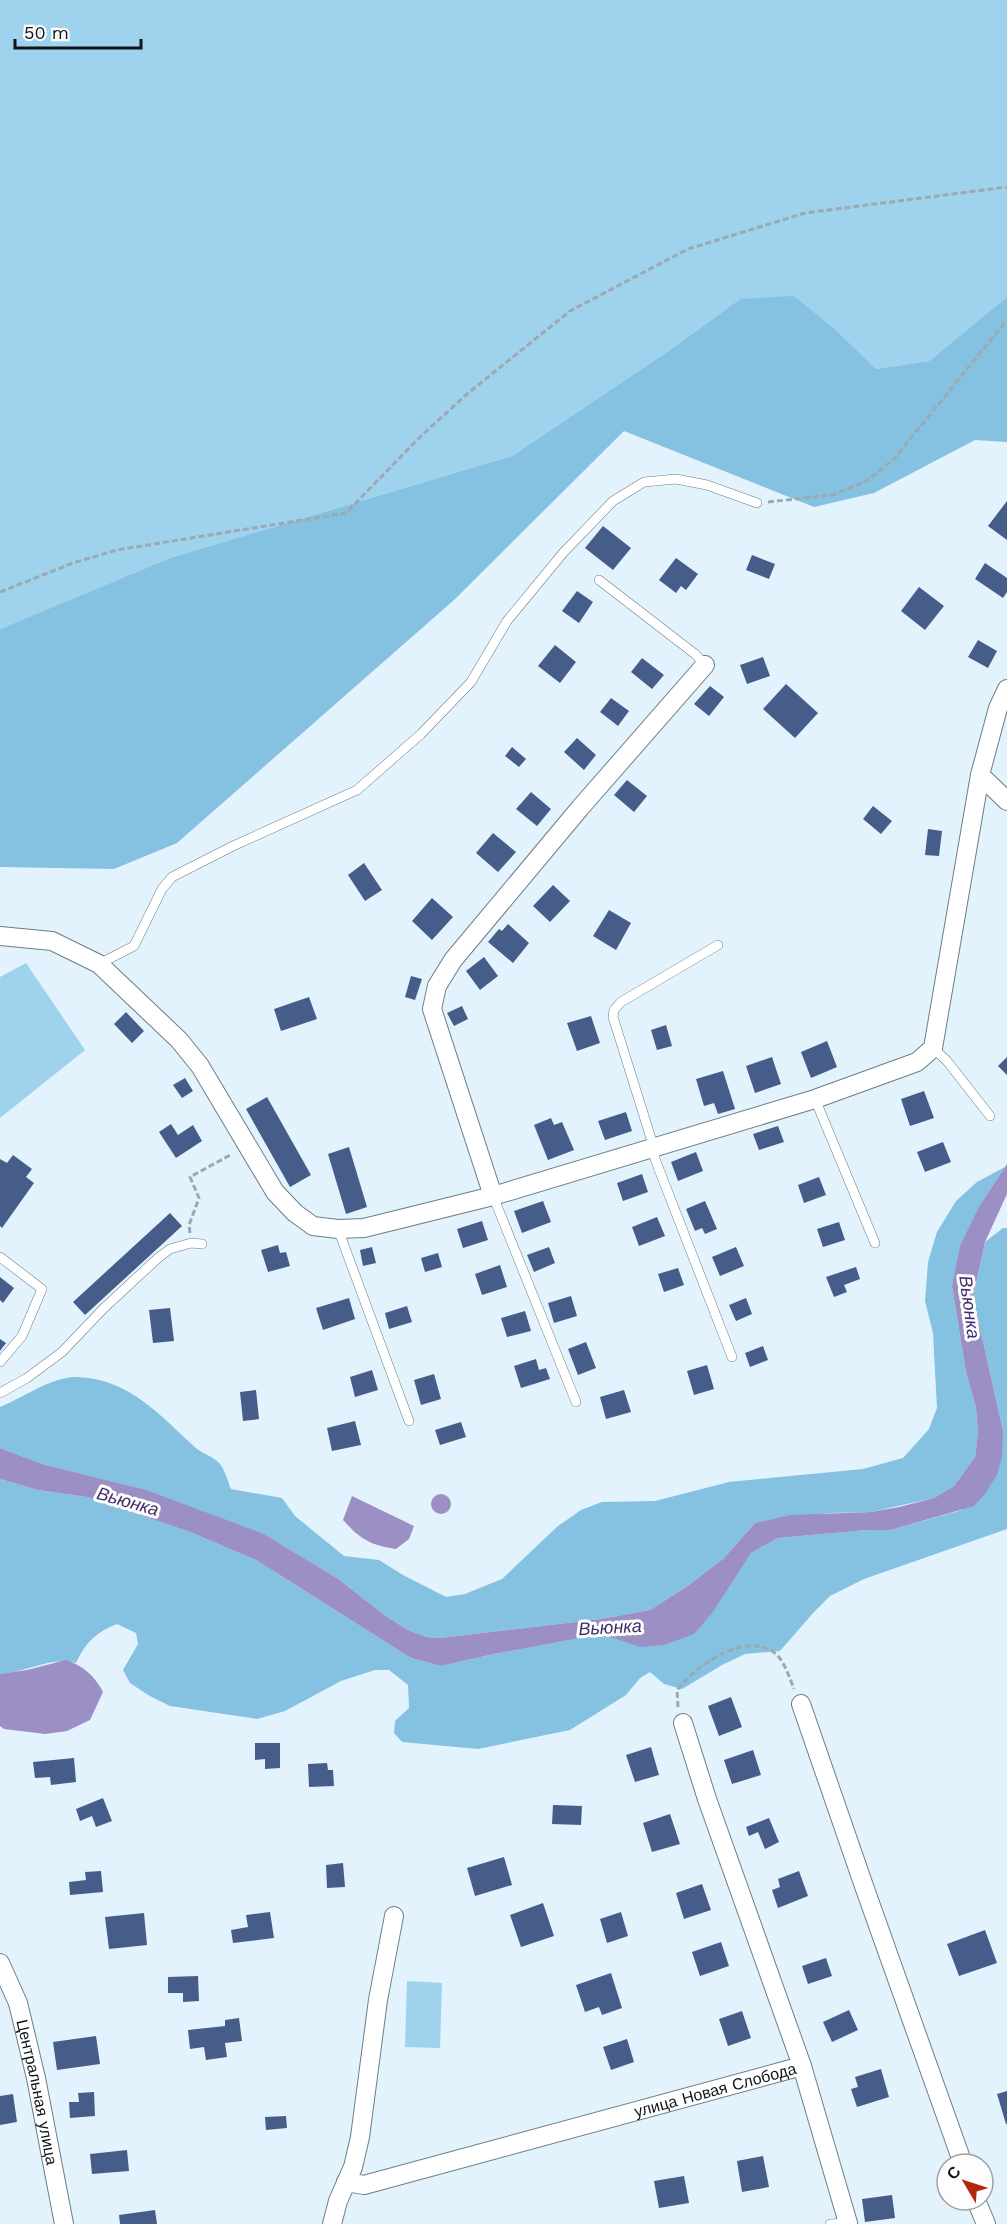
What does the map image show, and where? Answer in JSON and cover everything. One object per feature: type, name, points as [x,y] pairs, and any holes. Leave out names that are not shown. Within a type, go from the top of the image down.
[{"type":"street","points":[[493,1196],[432,1009],[436,986],[460,951],[580,808],[705,665]]},
{"type":"street","points":[[0,936],[52,941],[99,964],[179,1040],[200,1066],[246,1146],[276,1192],[295,1213],[313,1226],[364,1228],[493,1196],[654,1148],[815,1099],[917,1062],[933,1048],[980,775],[998,708],[1007,689]]},
{"type":"street","points":[[980,775],[1007,801]]},
{"type":"street","points":[[801,1704],[959,2152]]},
{"type":"street","name":"улица Новая Слобода","points":[[346,2182],[364,2185],[802,2066],[706,1799],[683,1723]]},
{"type":"street","points":[[332,2224],[360,2137],[378,2001],[394,1916]]},
{"type":"street","name":"Центральная улица","points":[[0,1963],[18,2002],[36,2078],[64,2224]]},
{"type":"street","points":[[802,2066],[839,2223]]},
{"type":"lane","points":[[99,964],[134,946],[162,889],[172,877],[233,846],[357,790],[421,734],[471,682],[507,621],[563,553],[613,501],[644,482],[676,479],[707,485],[757,503]]},
{"type":"lane","points":[[599,580],[695,654],[705,665]]},
{"type":"lane","points":[[718,945],[621,1002],[614,1010],[613,1017],[654,1148],[655,1159],[732,1357]]},
{"type":"lane","points":[[933,1048],[947,1060],[990,1116]]},
{"type":"lane","points":[[815,1099],[875,1243]]},
{"type":"lane","points":[[493,1196],[576,1402]]},
{"type":"lane","points":[[338,1228],[409,1421]]},
{"type":"lane","points":[[0,1393],[27,1378],[62,1352],[104,1308],[158,1258],[170,1250],[191,1243],[202,1244]]},
{"type":"lane","points":[[0,1257],[42,1289],[22,1336],[0,1362]]},
{"type":"path","points":[[0,592],[73,563],[117,550],[346,513],[419,438],[467,394],[570,311],[688,249],[805,213],[1007,188]]},
{"type":"path","points":[[757,503],[832,495],[865,483],[892,460],[1007,320]]},
{"type":"path","points":[[191,1243],[189,1225],[199,1198],[190,1177],[246,1146]]},
{"type":"path","points":[[683,1723],[677,1704],[677,1690],[687,1677],[710,1659],[747,1646],[760,1646],[778,1656],[801,1704]]},
{"type":"shaded area","points":[[0,0],[1007,0],[1007,297],[929,361],[876,369],[838,332],[740,299],[670,350],[512,456],[170,558],[0,629]]},
{"type":"shaded area","points":[[794,296],[838,332],[876,369],[929,361],[1007,297],[1007,442],[975,440],[874,493],[814,507],[624,431],[454,600],[177,843],[114,869],[0,867],[0,629],[170,558],[512,456],[670,350],[740,299]]},
{"type":"shaded area","points":[[26,963],[85,1050],[0,1118],[0,977]]},
{"type":"shaded area","points":[[1005,1167],[980,1205],[952,1286],[966,1372],[976,1408],[978,1432],[975,1457],[954,1486],[934,1498],[871,1512],[830,1513],[755,1523],[724,1558],[689,1585],[650,1610],[601,1619],[440,1638],[426,1637],[406,1629],[337,1578],[264,1534],[45,1465],[0,1448],[0,1407],[58,1380],[77,1377],[113,1384],[143,1401],[197,1449],[218,1462],[231,1489],[282,1498],[295,1516],[344,1556],[379,1560],[446,1597],[465,1594],[502,1579],[558,1526],[581,1510],[602,1502],[655,1501],[729,1482],[863,1469],[903,1458],[929,1429],[937,1408],[933,1333],[925,1301],[928,1262],[937,1232],[956,1201],[977,1182]]},
{"type":"shaded area","points":[[1003,1228],[1007,1228],[1007,1529],[864,1579],[830,1596],[780,1651],[745,1654],[682,1689],[664,1684],[650,1672],[640,1678],[626,1695],[570,1730],[478,1749],[402,1742],[394,1733],[395,1721],[409,1708],[408,1685],[389,1670],[375,1670],[341,1681],[285,1711],[257,1719],[170,1706],[130,1683],[123,1670],[138,1644],[136,1633],[117,1624],[103,1630],[92,1639],[76,1663],[67,1661],[48,1663],[0,1674],[0,1479],[38,1490],[87,1497],[190,1532],[256,1560],[411,1658],[441,1666],[602,1634],[619,1638],[736,1574],[751,1553],[778,1538],[891,1530],[962,1510],[1003,1431],[973,1297],[985,1242]]},
{"type":"shaded area","points":[[407,1981],[442,1983],[440,2048],[405,2047]]},
{"type":"water","name":"Вьюнка","points":[[1007,1164],[1007,1194],[985,1242],[973,1297],[1003,1431],[1002,1457],[997,1475],[985,1494],[974,1506],[891,1530],[778,1538],[751,1553],[712,1613],[694,1634],[664,1645],[640,1647],[602,1634],[441,1666],[411,1658],[256,1560],[190,1532],[87,1497],[38,1490],[0,1479],[0,1448],[45,1465],[146,1490],[264,1534],[337,1578],[406,1629],[426,1637],[440,1638],[601,1619],[650,1610],[689,1585],[724,1558],[755,1523],[791,1515],[871,1512],[899,1507],[934,1498],[954,1486],[975,1457],[978,1432],[976,1408],[966,1372],[952,1286],[960,1246],[980,1205]]},
{"type":"water","points":[[441,1494],[448,1497],[451,1504],[448,1511],[441,1514],[434,1511],[431,1504],[434,1497]]},
{"type":"water","points":[[352,1496],[414,1526],[409,1539],[396,1549],[372,1543],[360,1536],[343,1520]]},
{"type":"water","points":[[66,1660],[88,1672],[103,1692],[90,1720],[67,1731],[45,1734],[4,1729],[0,1726],[0,1674]]},
{"type":"building","points":[[1007,501],[1007,540],[988,526]]},
{"type":"building","points":[[603,526],[631,548],[613,570],[585,548]]},
{"type":"building","points":[[752,555],[775,564],[769,579],[746,570]]},
{"type":"building","points":[[676,558],[698,574],[686,590],[681,586],[676,593],[659,580]]},
{"type":"building","points":[[985,563],[1007,578],[1007,592],[1003,598],[975,579]]},
{"type":"building","points":[[919,587],[944,606],[925,630],[901,611]]},
{"type":"building","points":[[577,591],[593,602],[579,623],[562,611]]},
{"type":"building","points":[[978,640],[997,651],[988,668],[968,657]]},
{"type":"building","points":[[555,645],[576,662],[560,683],[538,666]]},
{"type":"building","points":[[763,657],[770,676],[747,684],[740,665]]},
{"type":"building","points":[[642,658],[664,675],[652,689],[631,672]]},
{"type":"building","points":[[786,684],[818,713],[795,738],[763,709]]},
{"type":"building","points":[[710,686],[724,697],[709,716],[694,704]]},
{"type":"building","points":[[611,698],[629,711],[618,726],[600,712]]},
{"type":"building","points":[[577,738],[596,755],[584,770],[564,752]]},
{"type":"building","points":[[512,747],[526,759],[519,767],[505,756]]},
{"type":"building","points":[[627,780],[647,796],[634,812],[614,795]]},
{"type":"building","points":[[531,792],[551,809],[537,826],[516,809]]},
{"type":"building","points":[[873,806],[892,821],[881,834],[863,819]]},
{"type":"building","points":[[928,829],[942,831],[939,856],[925,855]]},
{"type":"building","points":[[493,833],[516,852],[498,872],[476,853]]},
{"type":"building","points":[[364,863],[382,890],[365,901],[348,875]]},
{"type":"building","points":[[553,885],[570,901],[550,922],[533,906]]},
{"type":"building","points":[[432,898],[453,917],[432,940],[412,921]]},
{"type":"building","points":[[609,910],[631,923],[616,950],[593,936]]},
{"type":"building","points":[[508,924],[529,943],[513,963],[488,942],[499,929],[502,931]]},
{"type":"building","points":[[484,957],[498,976],[480,990],[466,971]]},
{"type":"building","points":[[411,976],[422,979],[415,1000],[405,997]]},
{"type":"building","points":[[309,997],[317,1019],[281,1031],[274,1009]]},
{"type":"building","points":[[462,1006],[468,1019],[454,1026],[447,1013]]},
{"type":"building","points":[[126,1012],[144,1031],[132,1043],[114,1024]]},
{"type":"building","points":[[591,1016],[600,1043],[577,1051],[567,1023]]},
{"type":"building","points":[[666,1025],[672,1046],[657,1050],[651,1030]]},
{"type":"building","points":[[827,1041],[837,1067],[811,1078],[801,1052]]},
{"type":"building","points":[[772,1057],[781,1084],[755,1093],[746,1066]]},
{"type":"building","points":[[1007,1057],[1007,1075],[998,1066]]},
{"type":"building","points":[[723,1071],[735,1109],[718,1114],[714,1103],[704,1106],[696,1079]]},
{"type":"building","points":[[185,1078],[193,1091],[182,1098],[173,1085]]},
{"type":"building","points":[[924,1091],[934,1118],[910,1126],[901,1099]]},
{"type":"building","points":[[267,1097],[311,1175],[290,1187],[246,1109]]},
{"type":"building","points":[[626,1112],[632,1131],[605,1140],[598,1121]]},
{"type":"building","points":[[551,1118],[554,1125],[562,1122],[574,1150],[548,1160],[534,1125]]},
{"type":"building","points":[[171,1124],[178,1135],[193,1125],[202,1141],[176,1158],[159,1132]]},
{"type":"building","points":[[778,1126],[784,1142],[759,1150],[753,1134]]},
{"type":"building","points":[[943,1142],[951,1162],[925,1172],[917,1152]]},
{"type":"building","points":[[349,1147],[367,1207],[346,1214],[328,1154]]},
{"type":"building","points":[[696,1152],[703,1171],[678,1181],[671,1162]]},
{"type":"building","points":[[13,1155],[32,1169],[26,1177],[34,1183],[2,1228],[0,1226],[0,1159],[7,1163]]},
{"type":"building","points":[[642,1174],[648,1192],[623,1201],[617,1183]]},
{"type":"building","points":[[819,1177],[826,1195],[804,1203],[798,1185]]},
{"type":"building","points":[[543,1201],[551,1222],[522,1233],[514,1211]]},
{"type":"building","points":[[705,1201],[717,1229],[705,1234],[702,1228],[695,1231],[686,1209]]},
{"type":"building","points":[[170,1213],[182,1226],[85,1315],[73,1302]]},
{"type":"building","points":[[657,1217],[665,1236],[639,1246],[632,1227]]},
{"type":"building","points":[[482,1221],[488,1240],[463,1248],[457,1229]]},
{"type":"building","points":[[839,1222],[845,1240],[823,1247],[817,1229]]},
{"type":"building","points":[[278,1245],[280,1253],[286,1252],[290,1266],[268,1272],[261,1250]]},
{"type":"building","points":[[372,1247],[376,1263],[363,1266],[360,1250]]},
{"type":"building","points":[[549,1247],[555,1263],[534,1272],[527,1255]]},
{"type":"building","points":[[736,1247],[744,1266],[720,1276],[712,1257]]},
{"type":"building","points":[[438,1253],[442,1267],[425,1272],[421,1258]]},
{"type":"building","points":[[500,1265],[507,1287],[482,1295],[475,1274]]},
{"type":"building","points":[[856,1267],[860,1279],[844,1285],[847,1292],[834,1297],[826,1277]]},
{"type":"building","points":[[678,1268],[684,1285],[664,1292],[658,1274]]},
{"type":"building","points":[[0,1277],[14,1288],[3,1303],[0,1300]]},
{"type":"building","points":[[571,1296],[577,1316],[554,1323],[548,1303]]},
{"type":"building","points":[[349,1298],[355,1319],[323,1330],[316,1308]]},
{"type":"building","points":[[746,1298],[752,1314],[736,1321],[729,1305]]},
{"type":"building","points":[[407,1306],[412,1322],[389,1329],[385,1313]]},
{"type":"building","points":[[170,1308],[174,1341],[153,1343],[149,1310]]},
{"type":"building","points":[[525,1311],[531,1331],[507,1337],[501,1318]]},
{"type":"building","points":[[0,1339],[6,1343],[0,1351]]},
{"type":"building","points":[[586,1342],[596,1368],[578,1375],[568,1349]]},
{"type":"building","points":[[763,1346],[768,1360],[750,1367],[745,1353]]},
{"type":"building","points":[[536,1359],[539,1370],[546,1368],[550,1379],[521,1388],[514,1366]]},
{"type":"building","points":[[707,1365],[714,1389],[694,1395],[687,1371]]},
{"type":"building","points":[[372,1370],[378,1390],[355,1397],[350,1377]]},
{"type":"building","points":[[434,1374],[441,1399],[421,1405],[414,1380]]},
{"type":"building","points":[[256,1390],[259,1419],[243,1421],[240,1392]]},
{"type":"building","points":[[624,1390],[631,1412],[606,1419],[600,1397]]},
{"type":"building","points":[[355,1421],[361,1445],[332,1451],[327,1428]]},
{"type":"building","points":[[461,1422],[466,1437],[440,1445],[435,1430]]},
{"type":"building","points":[[731,1697],[742,1727],[719,1736],[708,1706]]},
{"type":"building","points":[[255,1743],[280,1743],[280,1768],[265,1769],[265,1759],[255,1760]]},
{"type":"building","points":[[651,1747],[659,1775],[635,1782],[626,1755]]},
{"type":"building","points":[[753,1750],[761,1775],[732,1784],[724,1760]]},
{"type":"building","points":[[74,1758],[76,1782],[51,1785],[50,1777],[35,1778],[33,1762]]},
{"type":"building","points":[[327,1763],[328,1770],[333,1770],[334,1786],[309,1787],[308,1764]]},
{"type":"building","points":[[103,1798],[112,1821],[96,1827],[92,1816],[80,1821],[76,1809]]},
{"type":"building","points":[[553,1805],[582,1806],[581,1825],[552,1824]]},
{"type":"building","points":[[670,1814],[680,1844],[652,1852],[643,1823]]},
{"type":"building","points":[[769,1818],[779,1842],[765,1849],[758,1832],[749,1836],[746,1827]]},
{"type":"building","points":[[504,1857],[512,1885],[475,1896],[467,1868]]},
{"type":"building","points":[[343,1863],[345,1887],[327,1888],[326,1865]]},
{"type":"building","points":[[101,1871],[103,1892],[70,1895],[69,1882],[86,1880],[85,1872]]},
{"type":"building","points":[[799,1871],[808,1896],[778,1908],[772,1890],[780,1887],[778,1879]]},
{"type":"building","points":[[702,1884],[711,1910],[684,1919],[676,1893]]},
{"type":"building","points":[[543,1903],[554,1936],[521,1947],[510,1915]]},
{"type":"building","points":[[270,1912],[274,1938],[233,1943],[231,1930],[248,1927],[246,1915]]},
{"type":"building","points":[[621,1912],[628,1936],[607,1943],[600,1919]]},
{"type":"building","points":[[144,1913],[147,1945],[109,1949],[105,1917]]},
{"type":"building","points":[[985,1930],[997,1963],[959,1976],[947,1944]]},
{"type":"building","points":[[721,1942],[729,1966],[700,1976],[692,1952]]},
{"type":"building","points":[[826,1958],[832,1976],[808,1984],[802,1966]]},
{"type":"building","points":[[611,1973],[622,2008],[602,2015],[599,2007],[585,2012],[576,1985]]},
{"type":"building","points":[[198,1976],[199,2001],[183,2002],[183,1993],[168,1993],[168,1977]]},
{"type":"building","points":[[849,2010],[858,2030],[832,2042],[823,2022]]},
{"type":"building","points":[[742,2011],[751,2038],[728,2046],[719,2019]]},
{"type":"building","points":[[239,2018],[242,2041],[225,2043],[227,2057],[206,2060],[204,2047],[190,2049],[188,2030],[225,2026],[225,2020]]},
{"type":"building","points":[[96,2036],[100,2064],[57,2070],[53,2042]]},
{"type":"building","points":[[627,2039],[634,2062],[611,2070],[603,2047]]},
{"type":"building","points":[[881,2069],[889,2097],[857,2107],[851,2089],[858,2087],[855,2077]]},
{"type":"building","points":[[1007,2091],[1007,2124],[1006,2124],[997,2094]]},
{"type":"building","points":[[94,2092],[95,2116],[70,2118],[69,2102],[79,2102],[78,2093]]},
{"type":"building","points":[[13,2094],[17,2122],[0,2125],[0,2096]]},
{"type":"building","points":[[286,2116],[287,2128],[266,2130],[265,2117]]},
{"type":"building","points":[[127,2150],[129,2171],[92,2174],[90,2154]]},
{"type":"building","points":[[763,2156],[769,2187],[742,2192],[737,2161]]},
{"type":"building","points":[[684,2176],[689,2203],[659,2208],[654,2181]]},
{"type":"building","points":[[892,2195],[895,2218],[865,2222],[862,2199]]},
{"type":"building","points":[[155,2210],[157,2224],[120,2224],[119,2215]]}]
